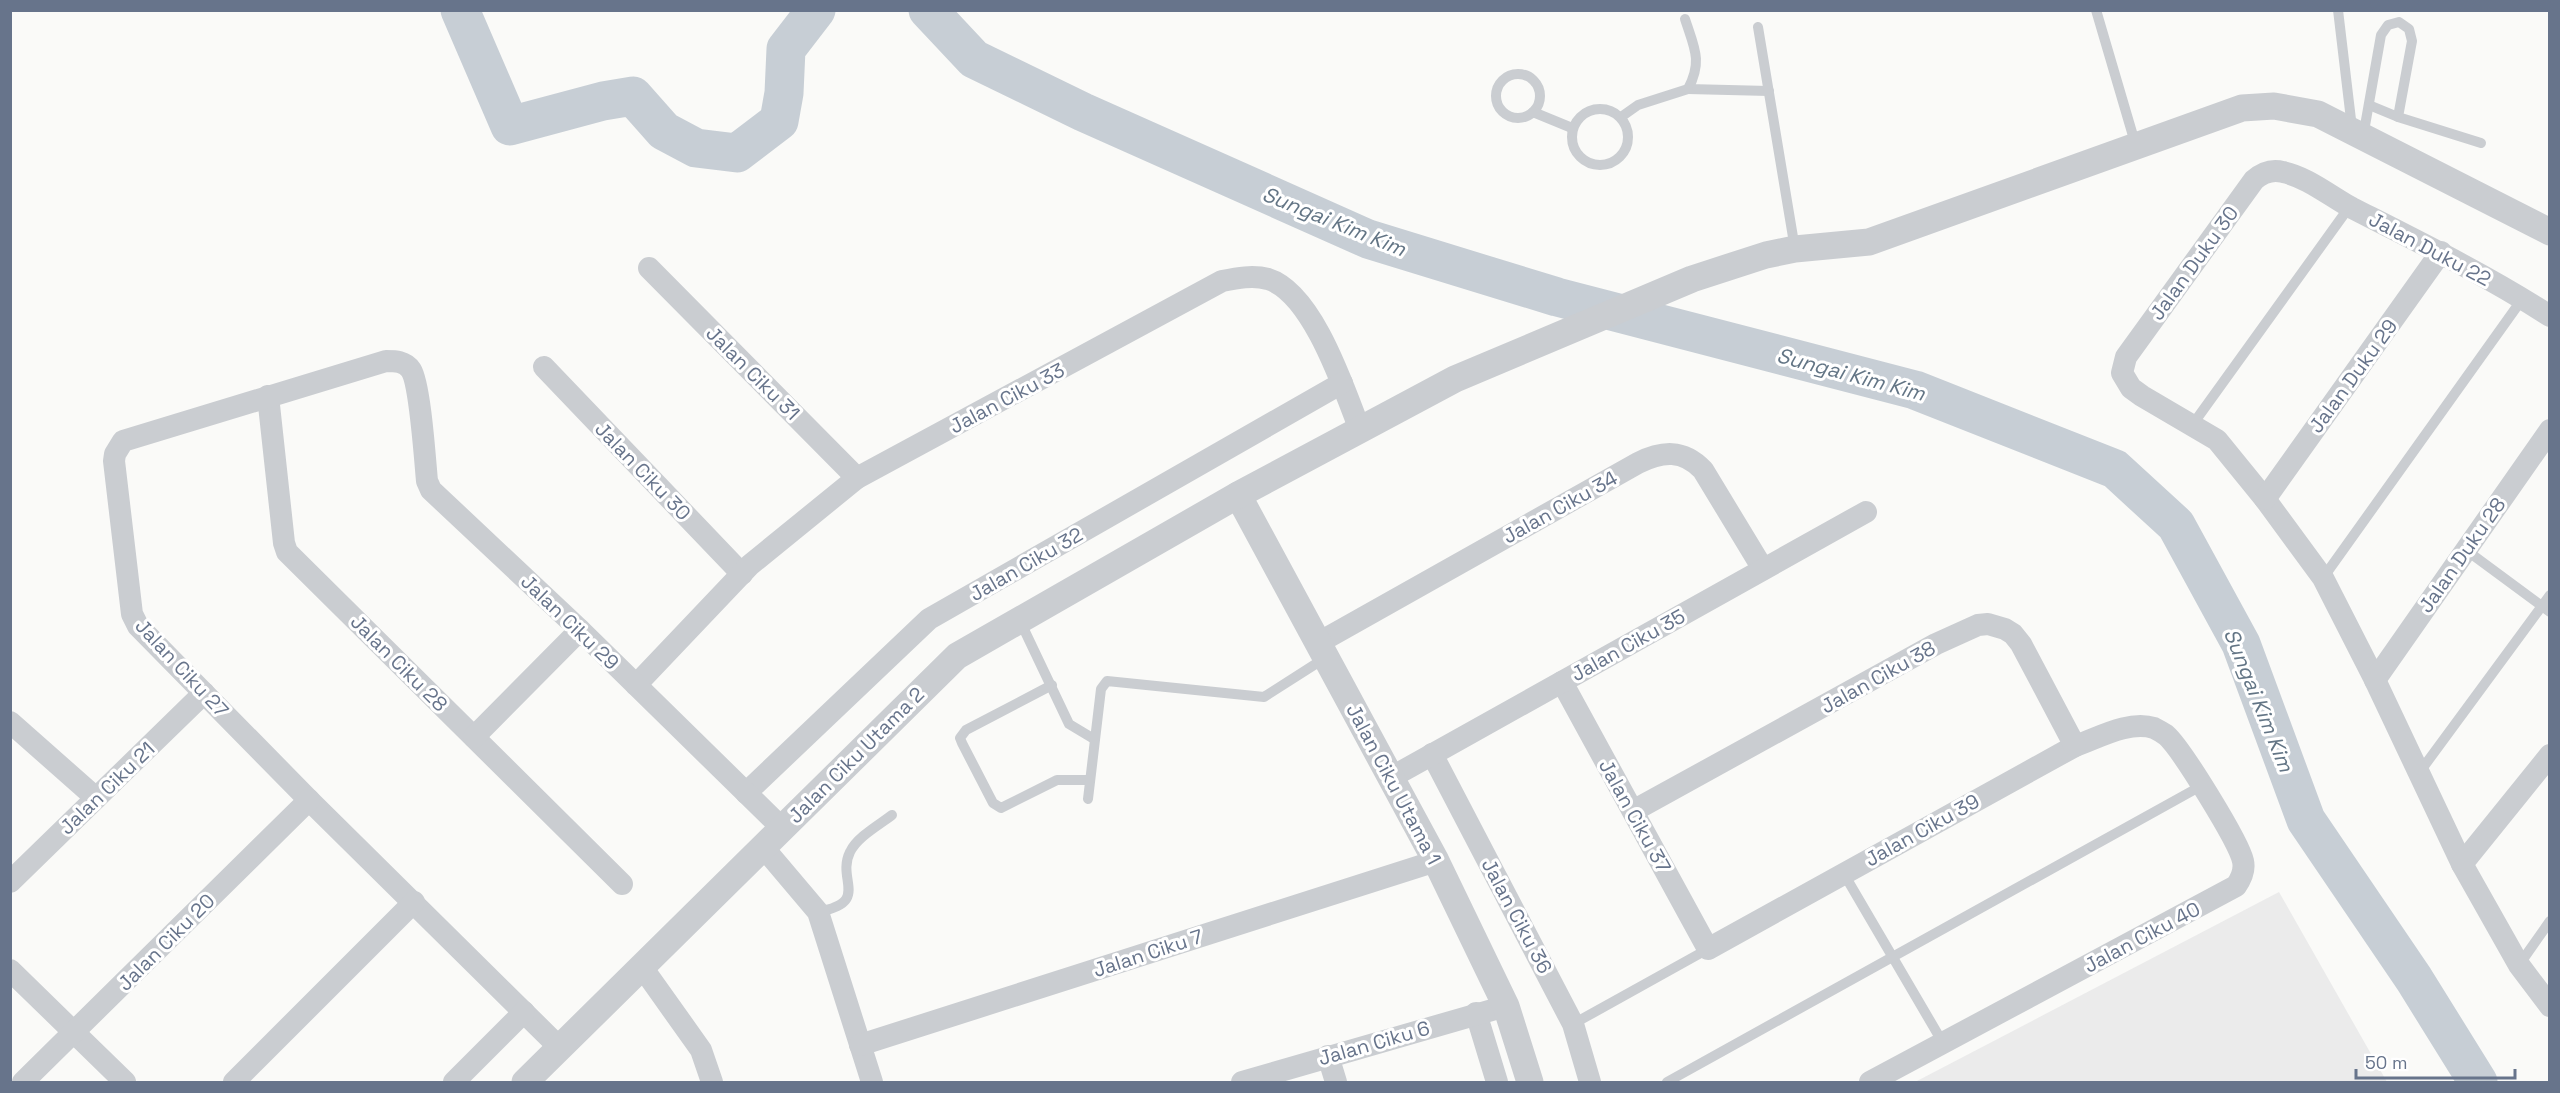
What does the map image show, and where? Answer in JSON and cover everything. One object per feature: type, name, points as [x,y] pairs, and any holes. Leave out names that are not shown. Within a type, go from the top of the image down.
[{"type":"street","name":"Jalan Ciku Utama 2","points":[[525,1083],[957,656],[1238,495],[1455,379],[1692,279],[1766,255],[1795,249],[1869,242],[2242,108],[2274,106],[2318,114],[2550,232]]},
{"type":"street","name":"Jalan Duku 30","points":[[2193,424],[2142,396],[2125,382],[2122,373],[2126,357],[2254,180],[2267,172],[2277,170],[2310,184]]},
{"type":"street","name":"Jalan Duku 22","points":[[2310,184],[2441,252],[2523,298],[2550,316]]},
{"type":"street","name":"Jalan Duku 29","points":[[2265,499],[2441,252]]},
{"type":"street","name":"Jalan Ciku 31","points":[[649,268],[857,478]]},
{"type":"street","name":"Jalan Ciku 33","points":[[636,685],[750,565],[857,478],[1222,281],[1251,277],[1268,279],[1283,286],[1296,296],[1313,323],[1342,383],[1360,430]]},
{"type":"street","name":"Jalan Ciku 27","points":[[417,389],[410,369],[394,361],[130,437],[118,446],[115,454],[133,618],[309,800],[560,1048]]},
{"type":"street","name":"Jalan Ciku 30","points":[[544,367],[742,574]]},
{"type":"street","name":"Jalan Ciku 32","points":[[746,793],[929,619],[1342,383]]},
{"type":"street","name":"Jalan Ciku 29","points":[[417,389],[427,481],[431,490],[580,630],[782,828]]},
{"type":"street","name":"Jalan Ciku 28","points":[[268,396],[284,543],[287,552],[622,884]]},
{"type":"street","points":[[2193,424],[2221,444],[2323,578],[2375,680],[2462,864],[2519,965],[2550,1006]]},
{"type":"street","name":"Jalan Duku 28","points":[[2375,680],[2550,430]]},
{"type":"street","name":"Jalan Ciku 34","points":[[1322,651],[1638,463],[1664,453],[1689,458],[1703,470],[1763,568]]},
{"type":"street","name":"Jalan Ciku Utama 1","points":[[1238,495],[1436,861],[1506,1006],[1530,1083]]},
{"type":"street","name":"Jalan Ciku 35","points":[[1390,778],[1866,512]]},
{"type":"street","name":"Jalan Ciku 38","points":[[1633,811],[1936,644],[1978,625],[1988,624],[2005,628],[2021,644],[2075,746]]},
{"type":"street","points":[[474,737],[580,630]]},
{"type":"street","name":"Jalan Ciku 37","points":[[1562,682],[1708,949]]},
{"type":"street","name":"Jalan Ciku 21","points":[[10,882],[204,693]]},
{"type":"street","points":[[10,722],[96,798]]},
{"type":"street","name":"Jalan Ciku 39","points":[[1708,949],[2075,746],[2126,728],[2142,726]]},
{"type":"street","name":"Jalan Ciku 40","points":[[1870,1083],[2236,886],[2242,878],[2244,863],[2239,850],[2201,786],[2166,735],[2142,726]]},
{"type":"street","name":"Jalan Ciku 36","points":[[1432,754],[1573,1024],[1590,1083]]},
{"type":"street","points":[[2462,864],[2550,755]]},
{"type":"street","name":"Jalan Ciku 20","points":[[23,1083],[309,800]]},
{"type":"street","points":[[763,847],[818,912],[872,1083]]},
{"type":"street","name":"Jalan Ciku 7","points":[[860,1045],[1436,861]]},
{"type":"street","points":[[234,1083],[414,902]]},
{"type":"street","points":[[642,967],[701,1050],[712,1083]]},
{"type":"street","points":[[10,970],[125,1083]]},
{"type":"street","name":"Jalan Ciku 6","points":[[1242,1083],[1328,1056],[1506,1006]]},
{"type":"street","points":[[454,1083],[524,1012]]},
{"type":"street","points":[[1476,1013],[1497,1083]]},
{"type":"street","points":[[1328,1056],[1336,1083]]},
{"type":"lane","points":[[2096,10],[2136,147]]},
{"type":"lane","points":[[2338,10],[2357,134]]},
{"type":"lane","points":[[1685,19],[1697,58],[1696,74],[1688,89]]},
{"type":"lane","points":[[2357,134],[2368,105],[2381,35],[2388,25],[2399,22],[2409,29],[2412,40],[2398,117]]},
{"type":"lane","points":[[1758,27],[1795,249]]},
{"type":"lane","points":[[1513,74],[1524,75],[1534,81],[1539,91],[1539,102],[1533,112],[1522,118],[1511,117],[1501,111],[1496,101],[1497,90],[1502,80],[1513,74]]},
{"type":"lane","points":[[1621,117],[1638,105],[1688,89],[1769,91]]},
{"type":"lane","points":[[2368,105],[2398,117],[2481,143]]},
{"type":"lane","points":[[1593,109],[1608,109],[1621,117],[1628,130],[1627,145],[1620,157],[1606,165],[1592,164],[1579,156],[1572,143],[1572,128],[1580,116],[1593,109]]},
{"type":"lane","points":[[1533,112],[1572,128]]},
{"type":"lane","points":[[2193,424],[2350,206]]},
{"type":"lane","points":[[2323,578],[2523,298]]},
{"type":"lane","points":[[2466,550],[2546,609]]},
{"type":"lane","points":[[2419,773],[2546,609],[2550,595]]},
{"type":"lane","points":[[1019,620],[1071,726],[1094,740]]},
{"type":"lane","points":[[1088,800],[1101,689],[1107,681],[1261,697],[1267,695],[1322,651]]},
{"type":"lane","points":[[1052,685],[966,730],[960,738],[993,803],[1001,808],[1057,780],[1090,780]]},
{"type":"lane","points":[[1667,1083],[2201,786]]},
{"type":"lane","points":[[818,912],[831,910],[845,902],[849,894],[849,853],[855,844],[892,814]]},
{"type":"lane","points":[[1844,874],[1943,1043]]},
{"type":"lane","points":[[2519,965],[2550,921]]},
{"type":"lane","points":[[1573,1024],[1708,949]]},
{"type":"shaded area","points":[[2279,892],[2387,1082],[1915,1082]]},
{"type":"waterway","name":"Sungai Kim Kim","points":[[460,10],[510,126],[603,101],[633,96],[664,131],[696,148],[737,153],[779,121],[784,93],[786,49],[816,10]]},
{"type":"waterway","name":"Sungai Kim Kim","points":[[928,10],[974,59],[1083,112],[1368,239],[1557,297],[1915,390],[2115,469],[2176,525],[2241,644],[2306,820],[2414,979],[2478,1082]]}]
